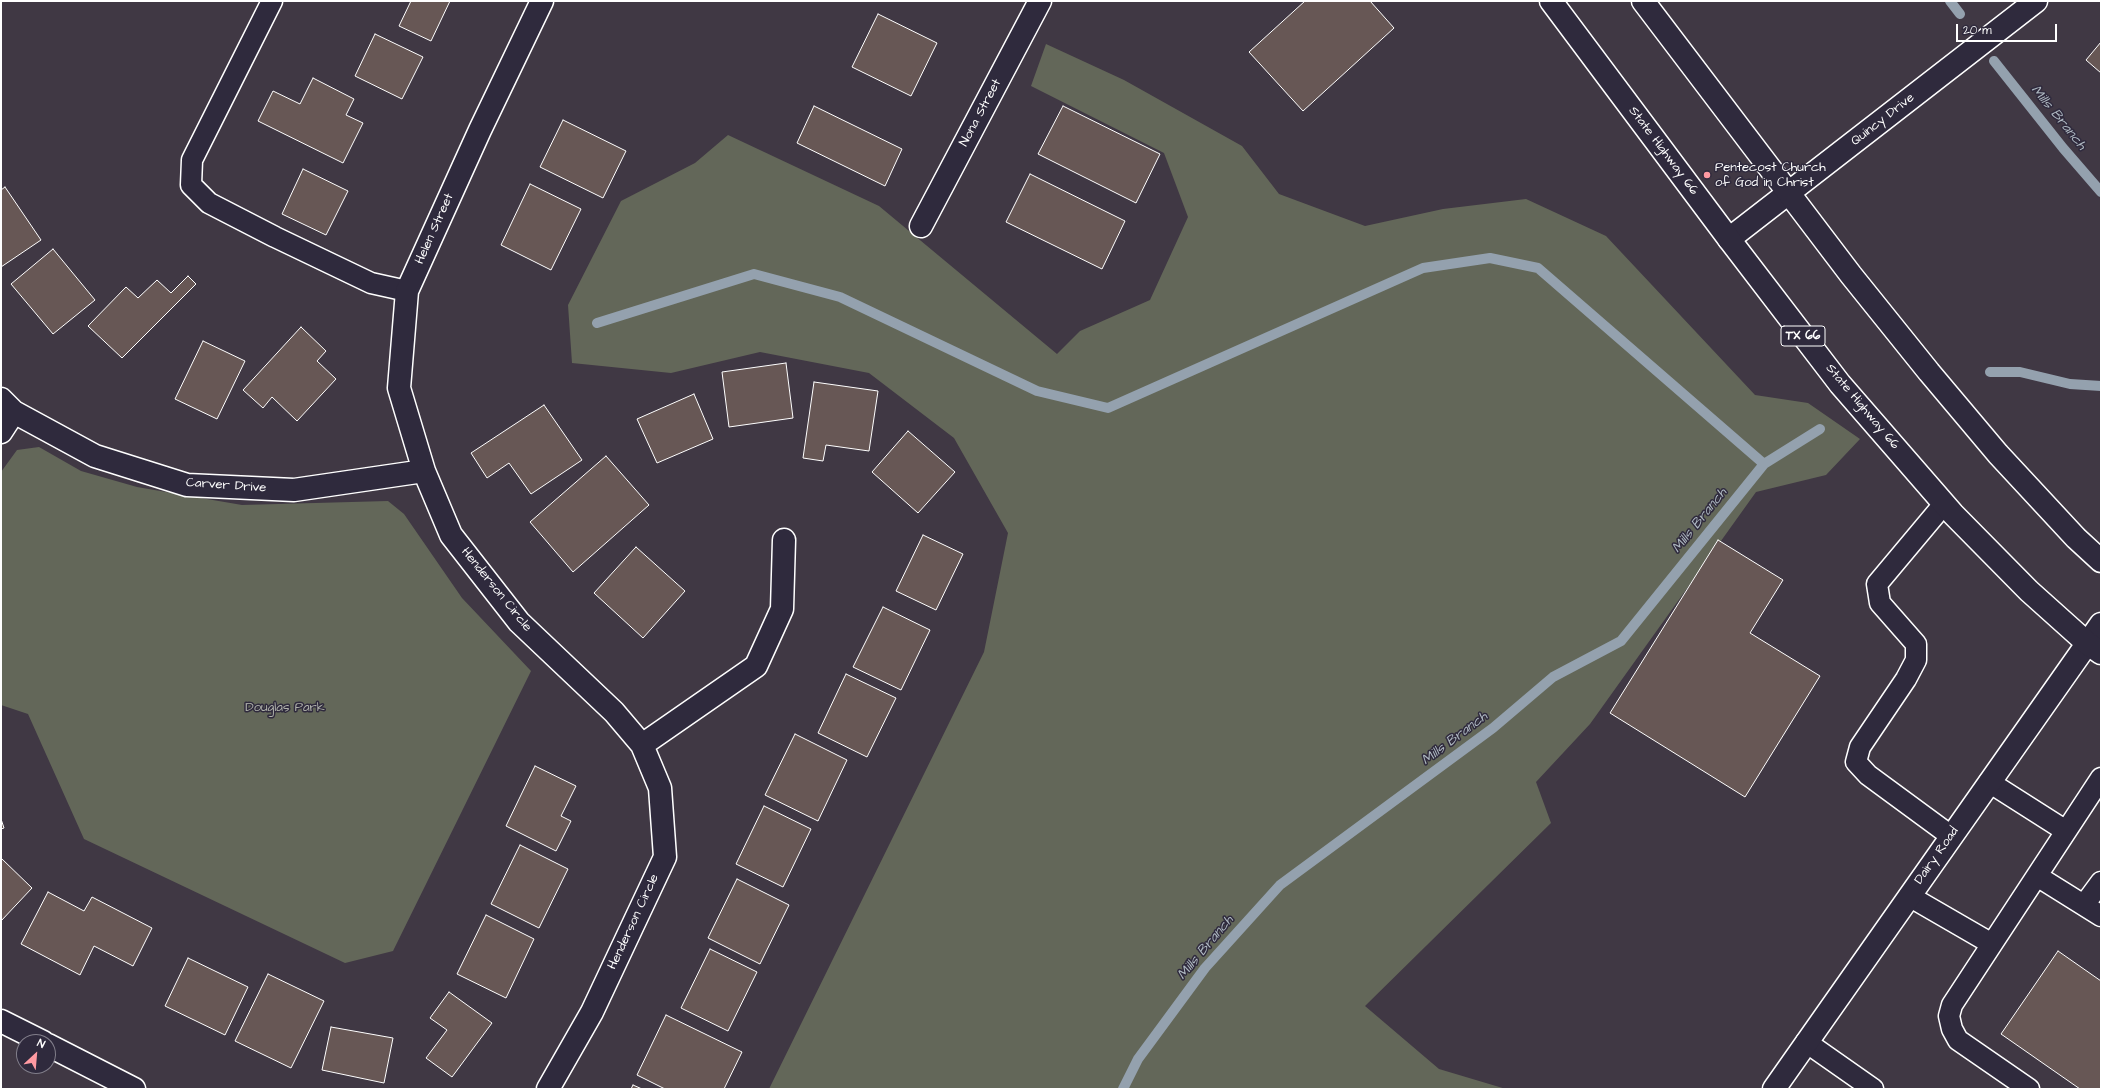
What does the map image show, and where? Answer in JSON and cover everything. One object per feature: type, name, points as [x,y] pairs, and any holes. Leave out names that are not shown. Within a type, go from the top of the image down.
[{"type":"street","name":"Helen Street","points":[[424,471],[399,388],[407,291],[480,130],[542,1]]},
{"type":"street","name":"Nona Street","points":[[921,226],[1040,1]]},
{"type":"street","name":"State Highway 66","points":[[1551,1],[1729,239],[1840,384],[1944,504],[2029,591],[2094,648]]},
{"type":"street","points":[[1642,1],[1790,192],[1851,275],[1928,372],[1998,454],[2076,538],[2101,562]]},
{"type":"street","name":"Quincy Drive","points":[[1729,239],[2036,1]]},
{"type":"street","points":[[1,432],[7,405]]},
{"type":"street","name":"Carver Drive","points":[[7,405],[95,456],[187,485],[294,490],[424,471]]},
{"type":"street","name":"Henderson Circle","points":[[424,471],[451,535],[519,622],[614,712],[642,745],[660,788],[664,857],[592,1012],[548,1089]]},
{"type":"street","points":[[642,745],[756,666],[782,609],[784,540]]},
{"type":"street","name":"Dairy Road","points":[[1774,1089],[1989,782],[2094,648],[2101,624]]},
{"type":"street","points":[[1,1021],[27,1034]]},
{"type":"street","points":[[56,1049],[134,1089]]},
{"type":"lane","points":[[272,1],[192,160],[191,185],[209,203],[275,237],[371,283],[407,291]]},
{"type":"lane","points":[[1944,504],[1877,584],[1880,603],[1916,644],[1916,660],[1906,679],[1860,747],[1856,762],[1868,775],[1951,836]]},
{"type":"lane","points":[[2029,1089],[1958,1040],[1952,1029],[1949,1016],[1952,1005],[2101,778]]},
{"type":"lane","points":[[1989,782],[2066,831]]},
{"type":"lane","points":[[2037,876],[2101,916]]},
{"type":"lane","points":[[2084,906],[2101,882]]},
{"type":"lane","points":[[1910,896],[1992,944]]},
{"type":"lane","points":[[1806,1042],[1873,1089]]},
{"type":"green space","points":[[1046,44],[1124,80],[1242,146],[1279,194],[1365,226],[1443,209],[1526,199],[1606,236],[1755,395],[1808,403],[1860,439],[1826,475],[1756,492],[1590,724],[1536,782],[1551,823],[1365,1006],[1439,1069],[1506,1089],[769,1089],[984,652],[1008,533],[954,438],[869,373],[760,352],[671,373],[572,363],[568,305],[621,201],[695,163],[728,135],[879,206],[1057,354],[1080,331],[1150,300],[1188,217],[1164,153],[1031,86]]},
{"type":"green space","name":"Douglas Park","points":[[39,447],[81,471],[137,487],[242,505],[388,501],[404,514],[462,598],[531,671],[393,951],[345,963],[84,839],[28,714],[1,705],[1,472],[17,450]]},
{"type":"building","points":[[411,1],[450,1],[431,41],[399,26]]},
{"type":"building","points":[[1305,1],[1370,1],[1394,28],[1303,111],[1249,52]]},
{"type":"building","points":[[878,14],[937,43],[911,96],[852,67]]},
{"type":"building","points":[[375,34],[423,57],[402,99],[355,76]]},
{"type":"building","points":[[2101,42],[2101,73],[2086,60]]},
{"type":"building","points":[[313,78],[354,99],[346,115],[363,123],[343,163],[258,121],[273,91],[300,104]]},
{"type":"building","points":[[814,106],[902,149],[885,186],[797,143]]},
{"type":"building","points":[[1063,106],[1160,154],[1136,203],[1038,154]]},
{"type":"building","points":[[563,120],[626,151],[603,198],[540,167]]},
{"type":"building","points":[[303,169],[348,191],[326,235],[282,214]]},
{"type":"building","points":[[1030,174],[1125,221],[1102,269],[1006,222]]},
{"type":"building","points":[[530,184],[581,209],[551,270],[501,245]]},
{"type":"building","points":[[5,187],[41,240],[1,267],[1,190]]},
{"type":"building","points":[[53,249],[95,300],[53,334],[11,284]]},
{"type":"building","points":[[188,276],[196,284],[122,358],[88,326],[126,287],[138,298],[157,280],[171,293]]},
{"type":"building","points":[[301,327],[326,351],[317,361],[336,379],[297,421],[272,397],[263,408],[243,390]]},
{"type":"building","points":[[203,341],[245,361],[217,419],[175,399]]},
{"type":"building","points":[[786,363],[793,418],[729,427],[722,372]]},
{"type":"building","points":[[814,382],[878,391],[869,451],[826,445],[823,461],[803,458]]},
{"type":"building","points":[[694,394],[713,439],[657,463],[637,419]]},
{"type":"building","points":[[544,405],[582,460],[531,494],[509,463],[487,478],[471,453]]},
{"type":"building","points":[[908,431],[955,472],[918,513],[872,472]]},
{"type":"building","points":[[606,456],[649,505],[573,572],[530,522]]},
{"type":"building","points":[[923,535],[963,554],[936,610],[896,591]]},
{"type":"building","points":[[1718,540],[1783,580],[1750,633],[1820,676],[1745,797],[1610,713]]},
{"type":"building","points":[[636,547],[685,591],[643,638],[594,593]]},
{"type":"building","points":[[883,607],[930,630],[901,690],[853,667]]},
{"type":"building","points":[[846,674],[896,698],[867,757],[818,733]]},
{"type":"building","points":[[795,734],[847,760],[818,821],[765,795]]},
{"type":"building","points":[[535,766],[576,786],[561,816],[571,821],[556,851],[506,826]]},
{"type":"building","points":[[764,806],[811,829],[783,887],[736,864]]},
{"type":"building","points":[[1,819],[4,828],[1,829]]},
{"type":"building","points":[[520,845],[568,869],[539,928],[491,904]]},
{"type":"building","points":[[1,858],[32,888],[1,921]]},
{"type":"building","points":[[737,879],[789,905],[760,964],[708,938]]},
{"type":"building","points":[[48,892],[84,911],[92,897],[152,928],[133,966],[94,946],[80,975],[21,944]]},
{"type":"building","points":[[486,915],[534,939],[506,998],[457,974]]},
{"type":"building","points":[[710,949],[757,972],[728,1031],[681,1008]]},
{"type":"building","points":[[2058,951],[2101,981],[2101,1089],[2080,1089],[2001,1034]]},
{"type":"building","points":[[188,958],[248,987],[225,1035],[165,1006]]},
{"type":"building","points":[[268,974],[324,1001],[291,1068],[235,1041]]},
{"type":"building","points":[[449,992],[492,1023],[452,1077],[426,1058],[447,1030],[430,1018]]},
{"type":"building","points":[[666,1015],[742,1052],[724,1089],[665,1089],[637,1075]]},
{"type":"building","points":[[331,1027],[393,1038],[384,1083],[322,1070]]},
{"type":"building","points":[[633,1085],[642,1089],[631,1089]]},
{"type":"waterway","name":"Mills Branch","points":[[1950,1],[1960,14]]},
{"type":"waterway","name":"Mills Branch","points":[[1994,61],[2063,148],[2101,192]]},
{"type":"waterway","points":[[597,323],[754,274],[840,297],[1037,391],[1108,408],[1423,268],[1490,258],[1538,268],[1764,464]]},
{"type":"waterway","name":"Mills Branch","points":[[1990,372],[2020,372],[2070,384],[2101,386]]},
{"type":"waterway","name":"Mills Branch","points":[[1123,1089],[1138,1059],[1205,968],[1280,885],[1493,728],[1553,677],[1621,641],[1764,464],[1820,429]]},
{"type":"place","name":"Pentecost Church of God in Christ","points":[[1707,175]]}]
